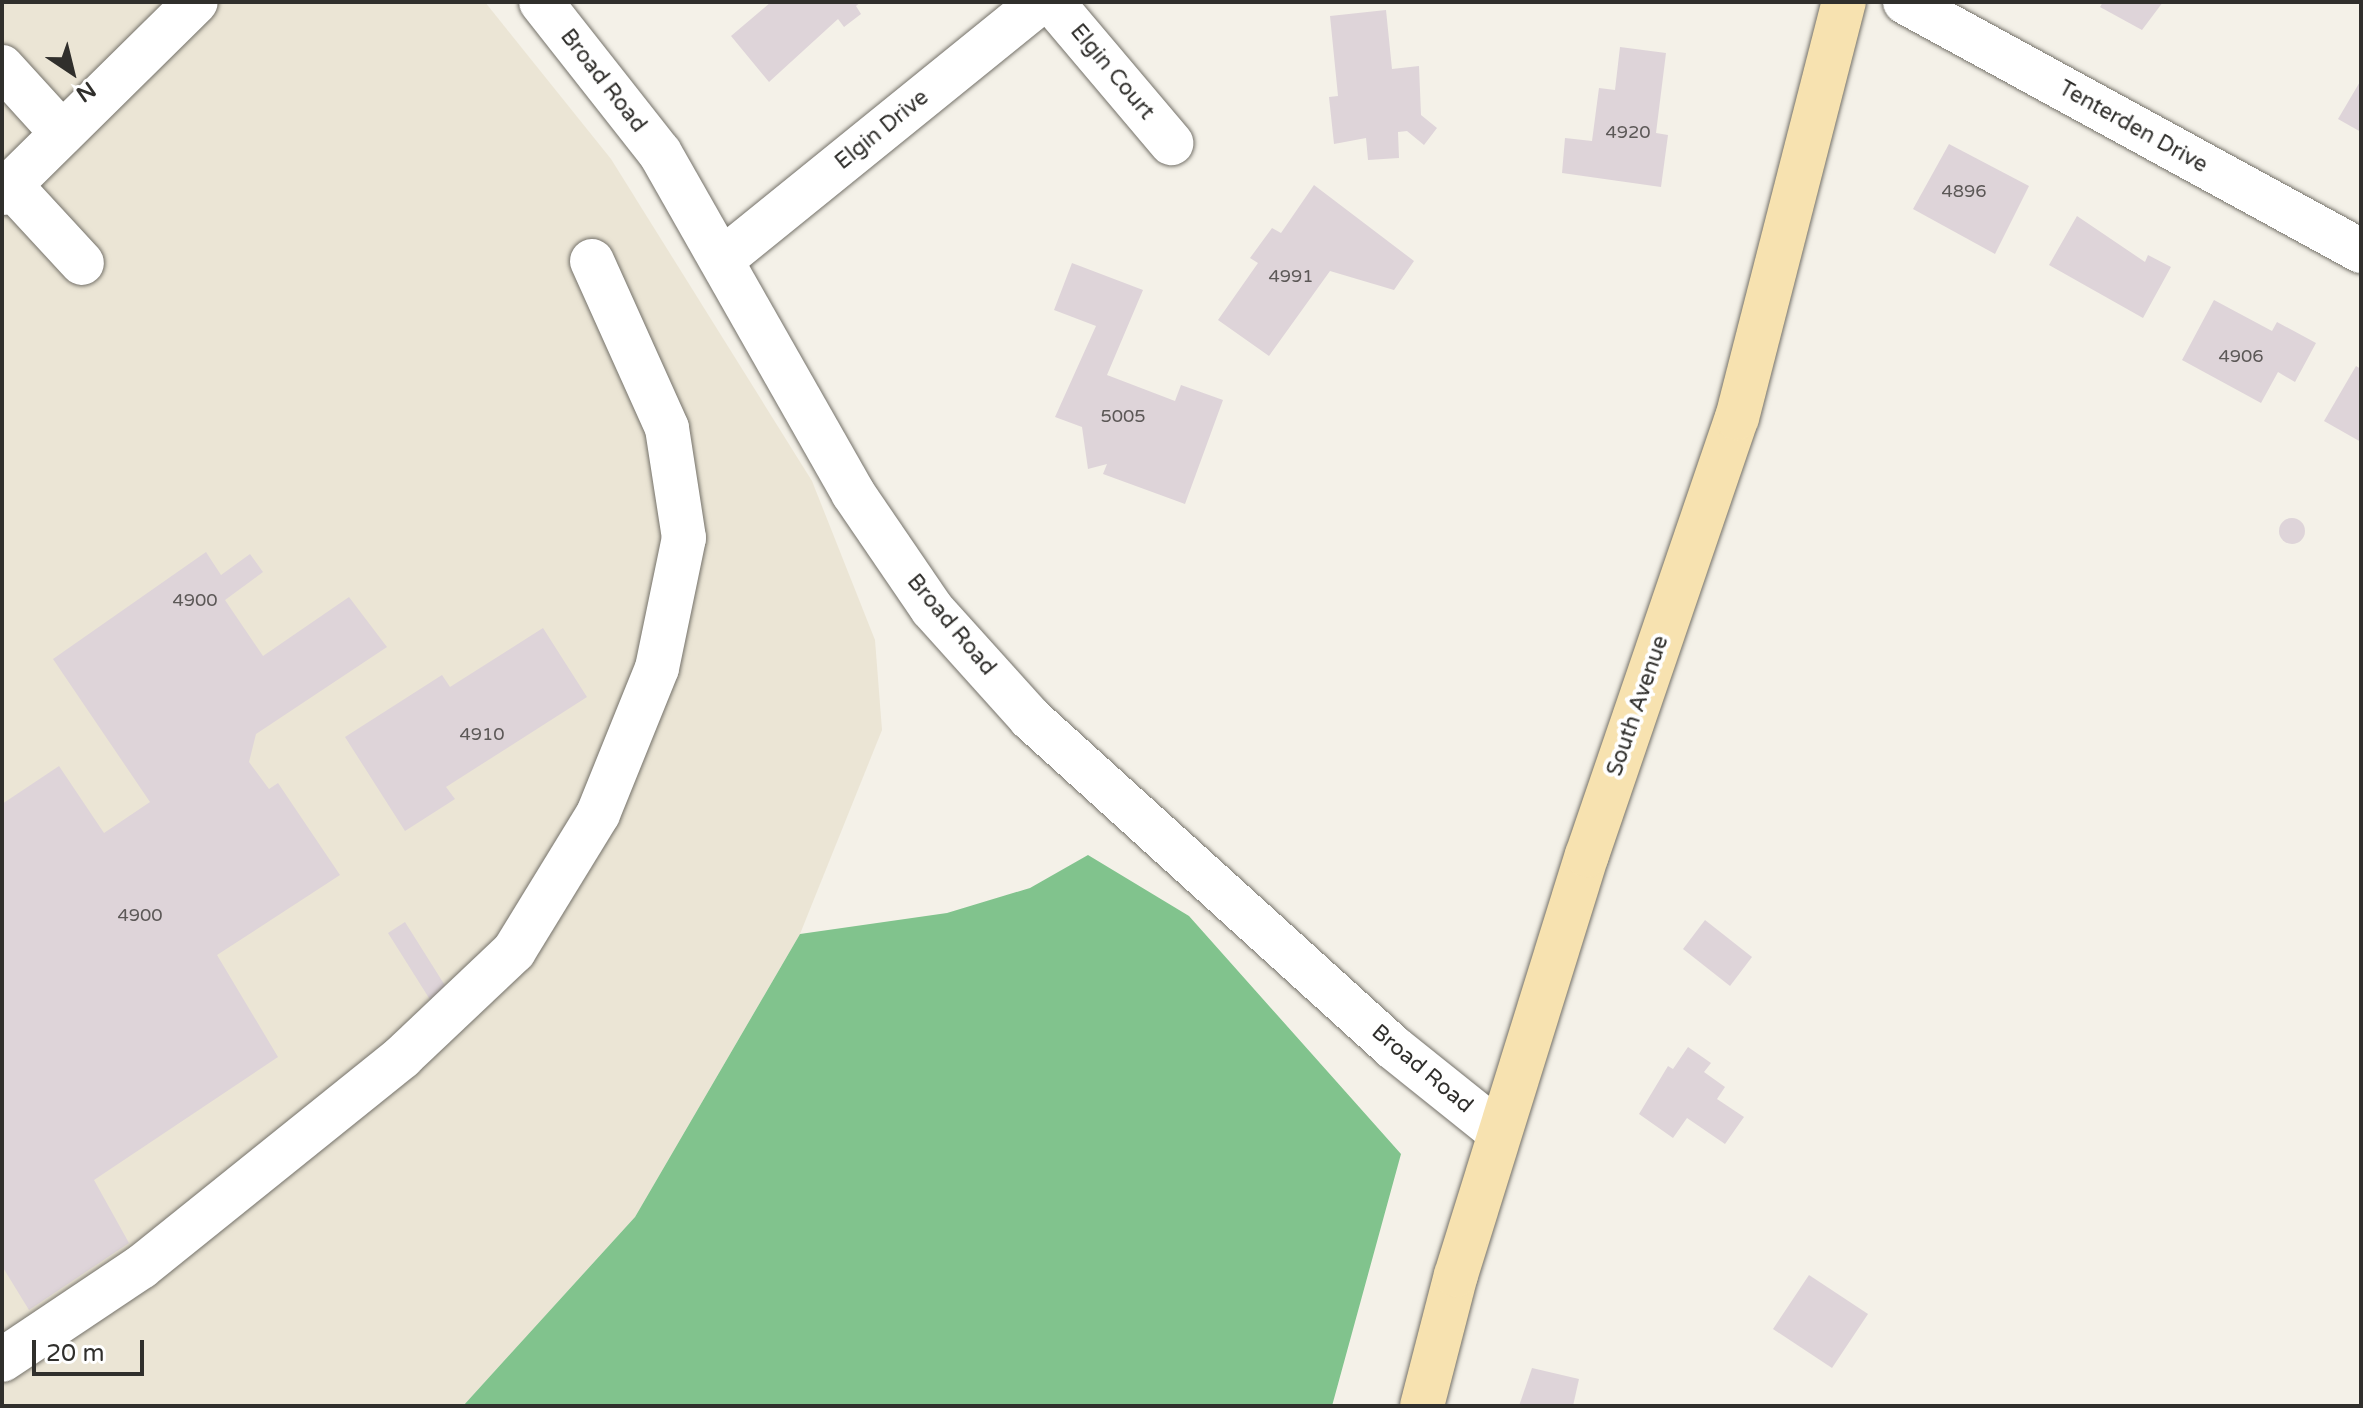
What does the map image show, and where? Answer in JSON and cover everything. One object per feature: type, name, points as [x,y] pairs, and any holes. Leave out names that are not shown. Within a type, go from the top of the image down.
[{"type":"main road","name":"South Avenue","points":[[1422,1406],[1499,1132],[1737,418],[1844,2]]},
{"type":"street","points":[[82,263],[6,189],[196,2]]},
{"type":"street","name":"Broad Road","points":[[541,2],[660,153],[724,258],[853,493],[932,609],[1030,718],[1394,1048],[1499,1132]]},
{"type":"street","name":"Elgin Drive","points":[[724,258],[1040,2]]},
{"type":"street","name":"Elgin Court","points":[[1052,2],[1171,143]]},
{"type":"street","name":"Tenterden Drive","points":[[1905,2],[2361,251]]},
{"type":"street","points":[[2,67],[62,133]]},
{"type":"street","points":[[2,1360],[141,1267],[402,1057],[514,951],[598,814],[657,668],[684,538],[667,428],[592,261]]},
{"type":"shaded area","points":[[2,2],[485,2],[611,159],[812,481],[875,640],[882,730],[800,934],[635,1217],[463,1406],[2,1406]]},
{"type":"green space","points":[[1088,855],[1189,916],[1401,1154],[1332,1406],[463,1406],[635,1217],[800,934],[947,913],[1030,888]]},
{"type":"building","points":[[771,2],[861,2],[856,6],[861,14],[844,27],[838,19],[769,82],[731,36]]},
{"type":"building","points":[[2103,2],[2163,2],[2142,30],[2100,7]]},
{"type":"building","points":[[1386,10],[1392,69],[1419,66],[1421,115],[1437,128],[1424,145],[1407,131],[1398,132],[1399,158],[1368,160],[1366,138],[1334,144],[1329,97],[1338,96],[1330,16]]},
{"type":"building","points":[[1620,47],[1666,53],[1656,133],[1668,135],[1661,187],[1562,173],[1565,138],[1592,141],[1599,88],[1615,90]]},
{"type":"building","points":[[2361,80],[2361,132],[2338,119]]},
{"type":"building","points":[[1949,144],[2029,186],[1995,254],[1913,209]]},
{"type":"building","points":[[1314,185],[1414,261],[1394,290],[1330,271],[1269,356],[1218,320],[1258,263],[1250,258],[1272,228],[1281,233]]},
{"type":"building","points":[[2077,216],[2145,262],[2148,255],[2171,267],[2143,318],[2049,265]]},
{"type":"building","points":[[1072,263],[1143,290],[1107,375],[1175,401],[1181,385],[1223,400],[1185,504],[1103,474],[1107,464],[1088,469],[1082,427],[1055,417],[1096,326],[1054,310]]},
{"type":"building","points":[[2214,300],[2272,331],[2277,322],[2316,343],[2295,382],[2278,372],[2261,403],[2182,360]]},
{"type":"building","points":[[2356,366],[2361,369],[2361,442],[2324,421]]},
{"type":"building","points":[[2292,518],[2301,522],[2305,531],[2301,540],[2292,544],[2283,540],[2279,531],[2283,522]]},
{"type":"building","points":[[206,552],[221,575],[250,554],[263,572],[225,600],[263,656],[349,597],[387,647],[256,734],[249,762],[269,789],[278,783],[340,875],[217,955],[278,1057],[94,1180],[129,1243],[29,1310],[2,1266],[2,804],[59,766],[104,833],[150,802],[53,659]]},
{"type":"building","points":[[543,628],[587,697],[446,787],[455,799],[405,831],[345,737],[442,675],[450,687]]},
{"type":"building","points":[[1705,920],[1752,957],[1730,986],[1683,949]]},
{"type":"building","points":[[405,922],[451,995],[434,1006],[388,933]]},
{"type":"building","points":[[1688,1047],[1711,1063],[1704,1072],[1725,1087],[1717,1099],[1744,1117],[1725,1144],[1687,1118],[1673,1138],[1639,1114],[1668,1066],[1673,1069]]},
{"type":"building","points":[[1809,1275],[1868,1314],[1832,1368],[1773,1329]]},
{"type":"building","points":[[1532,1368],[1579,1379],[1573,1406],[1519,1406]]}]
